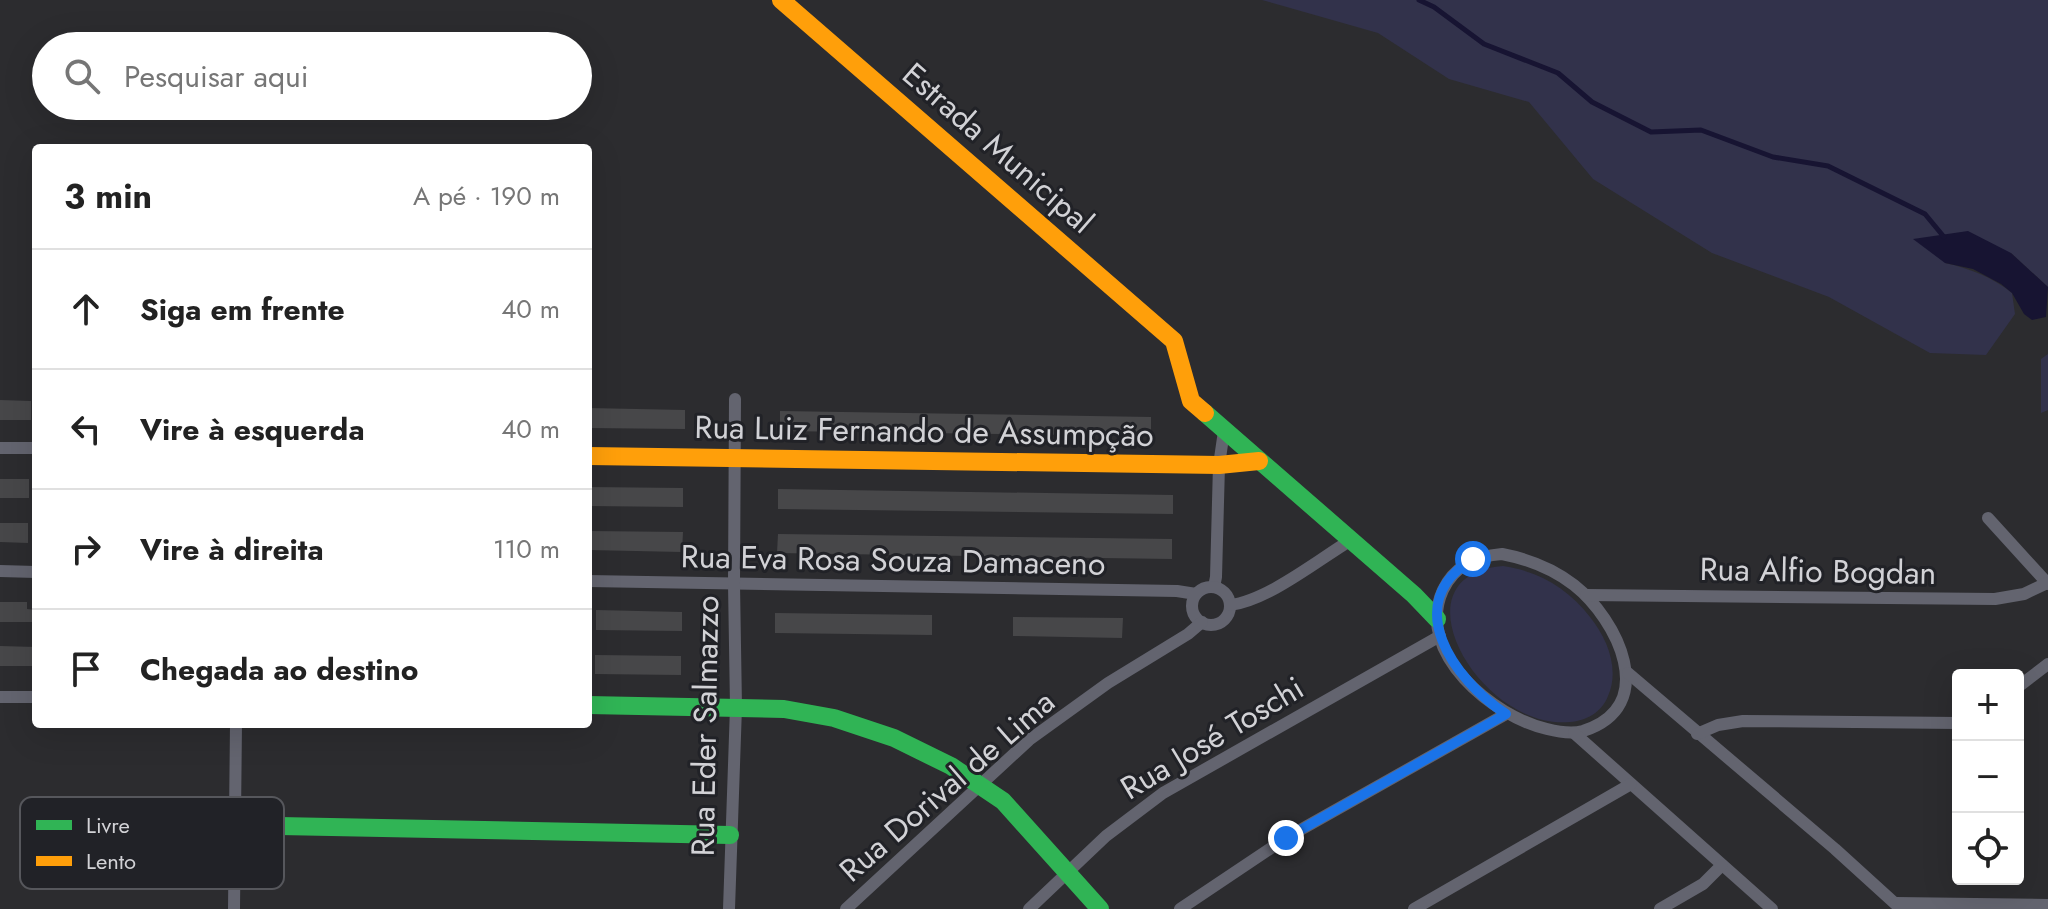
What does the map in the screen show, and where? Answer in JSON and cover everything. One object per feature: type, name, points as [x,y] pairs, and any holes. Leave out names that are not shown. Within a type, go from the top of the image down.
[{"type":"street","name":"Estrada Municipal","points":[[781,0],[1174,341],[1191,401],[1224,431]]},
{"type":"street","name":"Rua Eder Salmazzo","points":[[729,909],[736,707],[735,399]]},
{"type":"street","points":[[1224,431],[1351,540],[1439,628]]},
{"type":"street","points":[[1214,587],[1219,465],[1224,431]]},
{"type":"street","points":[[0,448],[32,448]]},
{"type":"street","name":"Rua Luiz Fernando de Assumpção","points":[[592,456],[1219,465],[1259,461]]},
{"type":"street","points":[[1988,518],[2047,584]]},
{"type":"street","points":[[1230,605],[1244,604],[1261,596],[1351,540]]},
{"type":"street","points":[[1502,554],[1539,564],[1556,572],[1586,595],[1608,623],[1628,673],[1622,697],[1609,715],[1593,727],[1574,733],[1539,727],[1506,714],[1466,680],[1446,651],[1439,628],[1438,607],[1446,583],[1464,565],[1483,556],[1502,554]]},
{"type":"street","points":[[0,571],[32,572]]},
{"type":"street","name":"Rua Eva Rosa Souza Damaceno","points":[[592,581],[1177,591],[1196,594]]},
{"type":"street","name":"Rua Alfio Bogdan","points":[[1586,595],[1995,599],[2024,594],[2047,584]]},
{"type":"street","points":[[1214,587],[1225,593],[1230,605],[1221,621],[1208,624],[1194,613],[1193,600],[1201,590],[1214,587]]},
{"type":"street","name":"Rua Dorival de Lima","points":[[846,909],[1029,740],[1108,683],[1188,634],[1202,622]]},
{"type":"street","name":"Rua José Toschi","points":[[1029,909],[1106,836],[1163,793],[1439,628]]},
{"type":"street","points":[[2024,682],[2048,664]]},
{"type":"street","points":[[1628,673],[1898,906],[2048,905]]},
{"type":"street","points":[[0,697],[32,697]]},
{"type":"street","points":[[592,705],[736,707],[809,713],[864,727],[923,750],[1003,801],[1100,909]]},
{"type":"street","points":[[1180,909],[1286,838],[1506,714]]},
{"type":"street","points":[[1697,734],[1718,725],[1743,721],[1952,723]]},
{"type":"street","points":[[235,797],[236,728]]},
{"type":"street","points":[[1574,733],[1772,909]]},
{"type":"street","points":[[1414,909],[1631,784]]},
{"type":"street","points":[[284,826],[730,835]]},
{"type":"street","points":[[1660,909],[1703,884],[1722,865]]},
{"type":"street","points":[[234,889],[234,909]]},
{"type":"shaded area","points":[[1262,0],[2048,0],[2048,287],[2011,253],[1945,263],[1981,274],[2004,287],[2012,293],[2015,314],[1986,355],[1930,353],[1829,297],[1712,253],[1593,179],[1529,102],[1449,79],[1378,33]]},
{"type":"shaded area","points":[[1968,231],[2011,253],[2048,287],[2046,317],[2032,320],[2024,314],[2012,293],[2001,284],[1973,269],[1945,263],[1913,239]]},
{"type":"shaded area","points":[[2048,354],[2048,410],[2041,413],[2041,359]]},
{"type":"shaded area","points":[[1503,566],[1528,572],[1562,589],[1602,634],[1610,654],[1613,675],[1605,702],[1593,715],[1570,722],[1537,718],[1506,703],[1479,679],[1460,651],[1451,622],[1453,595],[1470,576]]},
{"type":"building","points":[[0,400],[31,401],[31,420],[0,420]]},
{"type":"building","points":[[592,408],[685,410],[685,429],[592,428]]},
{"type":"building","points":[[780,411],[1151,417],[1151,436],[780,431]]},
{"type":"building","points":[[0,479],[29,479],[29,498],[0,498]]},
{"type":"building","points":[[592,487],[683,488],[683,507],[592,506]]},
{"type":"building","points":[[778,489],[1173,495],[1173,514],[778,509]]},
{"type":"building","points":[[0,523],[28,523],[28,543],[0,542]]},
{"type":"building","points":[[592,531],[683,532],[682,552],[592,550]]},
{"type":"building","points":[[778,534],[1172,539],[1172,559],[777,553]]},
{"type":"building","points":[[0,602],[27,602],[27,609],[32,610],[32,622],[0,622]]},
{"type":"building","points":[[596,610],[682,612],[682,631],[596,630]]},
{"type":"building","points":[[775,613],[932,615],[932,635],[775,633]]},
{"type":"building","points":[[1013,617],[1123,618],[1122,638],[1013,636]]},
{"type":"building","points":[[0,646],[32,647],[32,666],[0,666]]},
{"type":"building","points":[[595,655],[681,656],[681,675],[595,674]]},
{"type":"waterway","points":[[1419,0],[1434,7],[1484,44],[1558,73],[1592,102],[1651,132],[1701,130],[1773,157],[1828,166],[1925,214],[1944,237]]},
{"type":"traffic: fast","points":[[1205,413],[1414,595],[1437,619]]},
{"type":"traffic: fast","points":[[592,705],[784,709],[834,718],[894,738],[951,766],[1003,801],[1100,909]]},
{"type":"traffic: fast","points":[[284,826],[730,835]]},
{"type":"traffic: slow","points":[[781,0],[1174,341],[1191,401],[1205,413]]},
{"type":"traffic: slow","points":[[592,456],[1219,465],[1259,461]]},
{"type":"route","points":[[1286,838],[1506,714],[1478,693],[1455,667],[1440,635],[1438,607],[1446,583],[1473,559]]}]
